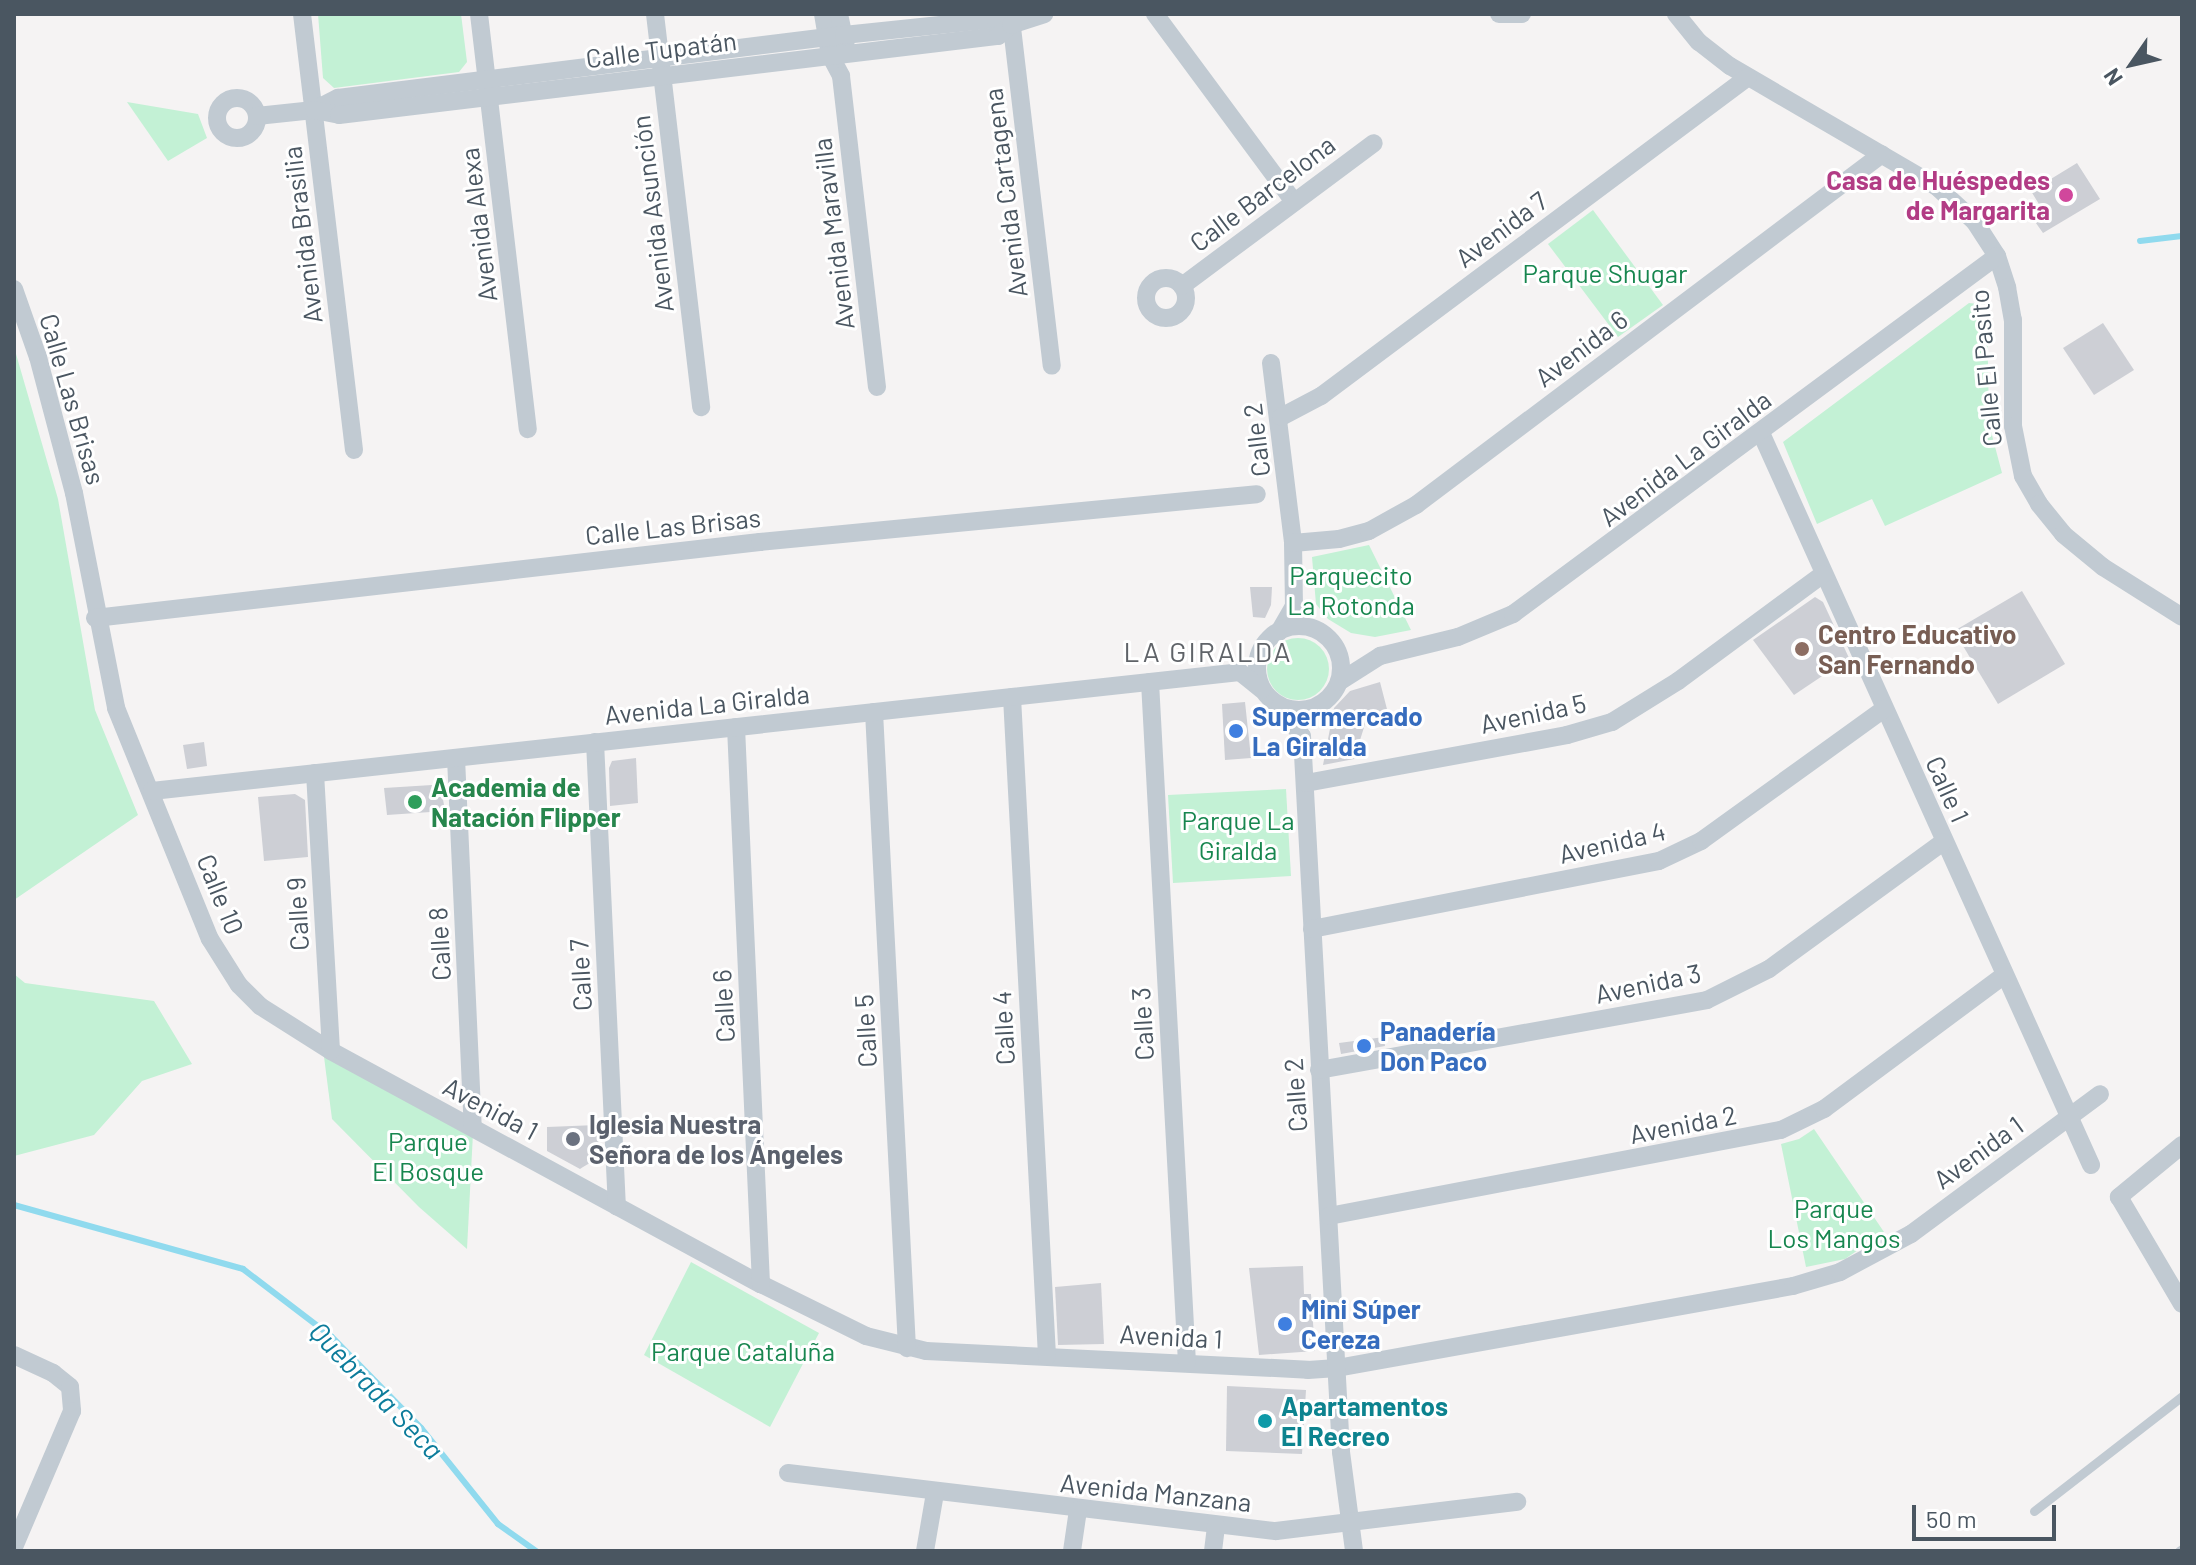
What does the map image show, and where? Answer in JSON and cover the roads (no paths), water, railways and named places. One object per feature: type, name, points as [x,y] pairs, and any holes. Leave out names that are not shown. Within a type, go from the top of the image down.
[{"type":"street","name":"Avenida Brasilia","points":[[302,14],[354,450]]},
{"type":"street","name":"Avenida Alexa","points":[[479,14],[528,429]]},
{"type":"street","name":"Avenida Asunción","points":[[655,14],[701,407]]},
{"type":"street","name":"Avenida Maravilla","points":[[823,14],[838,45]]},
{"type":"street","name":"Avenida Maravilla","points":[[839,14],[841,76],[877,387]]},
{"type":"street","name":"Calle Tupatán","points":[[257,116],[314,110],[339,115],[488,88],[838,45],[998,36],[1011,20],[1044,14]]},
{"type":"street","points":[[1155,14],[1294,202]]},
{"type":"street","points":[[1499,14],[1522,14]]},
{"type":"street","name":"Calle El Pasito","points":[[1676,14],[1699,42],[1748,77],[1882,154],[1957,203],[1975,222],[1997,256],[2013,320],[2013,426],[2023,476],[2039,504],[2063,534],[2103,567],[2182,617]]},
{"type":"street","name":"Avenida Cartagena","points":[[1011,20],[1052,366]]},
{"type":"street","name":"Avenida 7","points":[[1281,417],[1321,396],[1748,77]]},
{"type":"street","name":"Calle Barcelona","points":[[1182,286],[1374,143]]},
{"type":"street","name":"Avenida 6","points":[[1293,543],[1339,539],[1369,531],[1416,505],[1882,154]]},
{"type":"street","name":"Avenida La Giralda","points":[[1335,647],[1355,655],[1380,656],[1458,637],[1513,614],[1997,256]]},
{"type":"street","name":"Calle Las Brisas","points":[[14,289],[38,357],[74,493],[95,618],[116,708],[152,791]]},
{"type":"street","name":"Calle 2","points":[[1271,363],[1281,417],[1293,543],[1294,606]]},
{"type":"street","name":"Calle 1","points":[[1761,433],[2003,976],[2091,1165]]},
{"type":"street","name":"Calle Las Brisas","points":[[95,618],[760,542],[1257,494]]},
{"type":"street","name":"Avenida 5","points":[[1306,783],[1567,735],[1612,722],[1669,688],[1823,574]]},
{"type":"street","points":[[1294,606],[1313,629],[1335,647],[1341,659],[1339,682],[1302,736],[1280,706],[1240,672],[1279,632],[1294,606]]},
{"type":"street","points":[[1279,632],[1302,626],[1313,629]]},
{"type":"street","points":[[1260,653],[1256,667],[1262,690]]},
{"type":"street","name":"Avenida La Giralda","points":[[1339,682],[1380,656]]},
{"type":"street","name":"Avenida La Giralda","points":[[152,791],[1240,672]]},
{"type":"street","name":"Calle 3","points":[[1150,682],[1187,1362]]},
{"type":"street","name":"Calle 4","points":[[1012,697],[1047,1356]]},
{"type":"street","points":[[1280,706],[1304,708],[1325,700]]},
{"type":"street","name":"Avenida 4","points":[[1312,929],[1659,861],[1701,841],[1884,709]]},
{"type":"street","name":"Calle 5","points":[[874,712],[907,1348]]},
{"type":"street","name":"Calle 6","points":[[736,727],[761,1284]]},
{"type":"street","name":"Calle 2","points":[[1302,736],[1341,1452],[1354,1551]]},
{"type":"street","name":"Calle 7","points":[[595,742],[617,1206]]},
{"type":"street","name":"Calle 8","points":[[456,758],[473,1127]]},
{"type":"street","name":"Calle 9","points":[[315,773],[331,1051]]},
{"type":"street","name":"Calle 10","points":[[152,791],[223,966],[260,1006]]},
{"type":"street","name":"Avenida 3","points":[[1319,1070],[1707,1000],[1769,969],[1943,842]]},
{"type":"street","name":"Avenida 2","points":[[1329,1216],[1781,1130],[1824,1109],[2003,976]]},
{"type":"street","name":"Avenida 1","points":[[260,1006],[331,1051],[761,1284],[866,1336],[907,1348],[1047,1356],[1337,1368],[1793,1286],[1840,1272],[1911,1234],[2100,1094]]},
{"type":"street","points":[[2182,1145],[2119,1197],[2182,1304]]},
{"type":"street","points":[[14,1355],[53,1373],[70,1387],[72,1411],[14,1547]]},
{"type":"street","name":"Avenida Manzana","points":[[788,1473],[1078,1510],[1276,1531],[1517,1502]]},
{"type":"street","points":[[925,1551],[935,1493]]},
{"type":"street","points":[[1072,1551],[1078,1510]]},
{"type":"street","points":[[1213,1551],[1216,1526]]},
{"type":"lane","points":[[2034,1511],[2182,1396]]},
{"type":"waterway","points":[[2140,241],[2182,236]]},
{"type":"waterway","name":"Quebrada Seca","points":[[14,1205],[243,1269],[331,1336],[421,1428],[498,1524],[536,1551]]},
{"type":"place","name":"Casa de Huéspedes de Margarita","points":[[2066,195]]},
{"type":"place","name":"Centro Educativo San Fernando","points":[[1802,649]]},
{"type":"place","name":"Supermercado La Giralda","points":[[1236,731]]},
{"type":"place","name":"Academia de Natación Flipper","points":[[415,802]]},
{"type":"place","name":"Panadería Don Paco","points":[[1364,1046]]},
{"type":"place","name":"Iglesia Nuestra Señora de los Ángeles","points":[[573,1139]]},
{"type":"place","name":"Mini Súper Cereza","points":[[1285,1324]]},
{"type":"place","name":"Apartamentos El Recreo","points":[[1265,1421]]},
{"type":"district","name":"LA GIRALDA","points":[[1208,651]]},
{"type":"park label","name":"Parque Shugar","points":[[1605,273]]},
{"type":"park label","name":"Parquecito La Rotonda","points":[[1351,590]]},
{"type":"park label","name":"Parque La Giralda","points":[[1238,835]]},
{"type":"park label","name":"Parque El Bosque","points":[[428,1156]]},
{"type":"park label","name":"Parque Los Mangos","points":[[1834,1223]]},
{"type":"park label","name":"Parque Cataluña","points":[[743,1351]]}]
